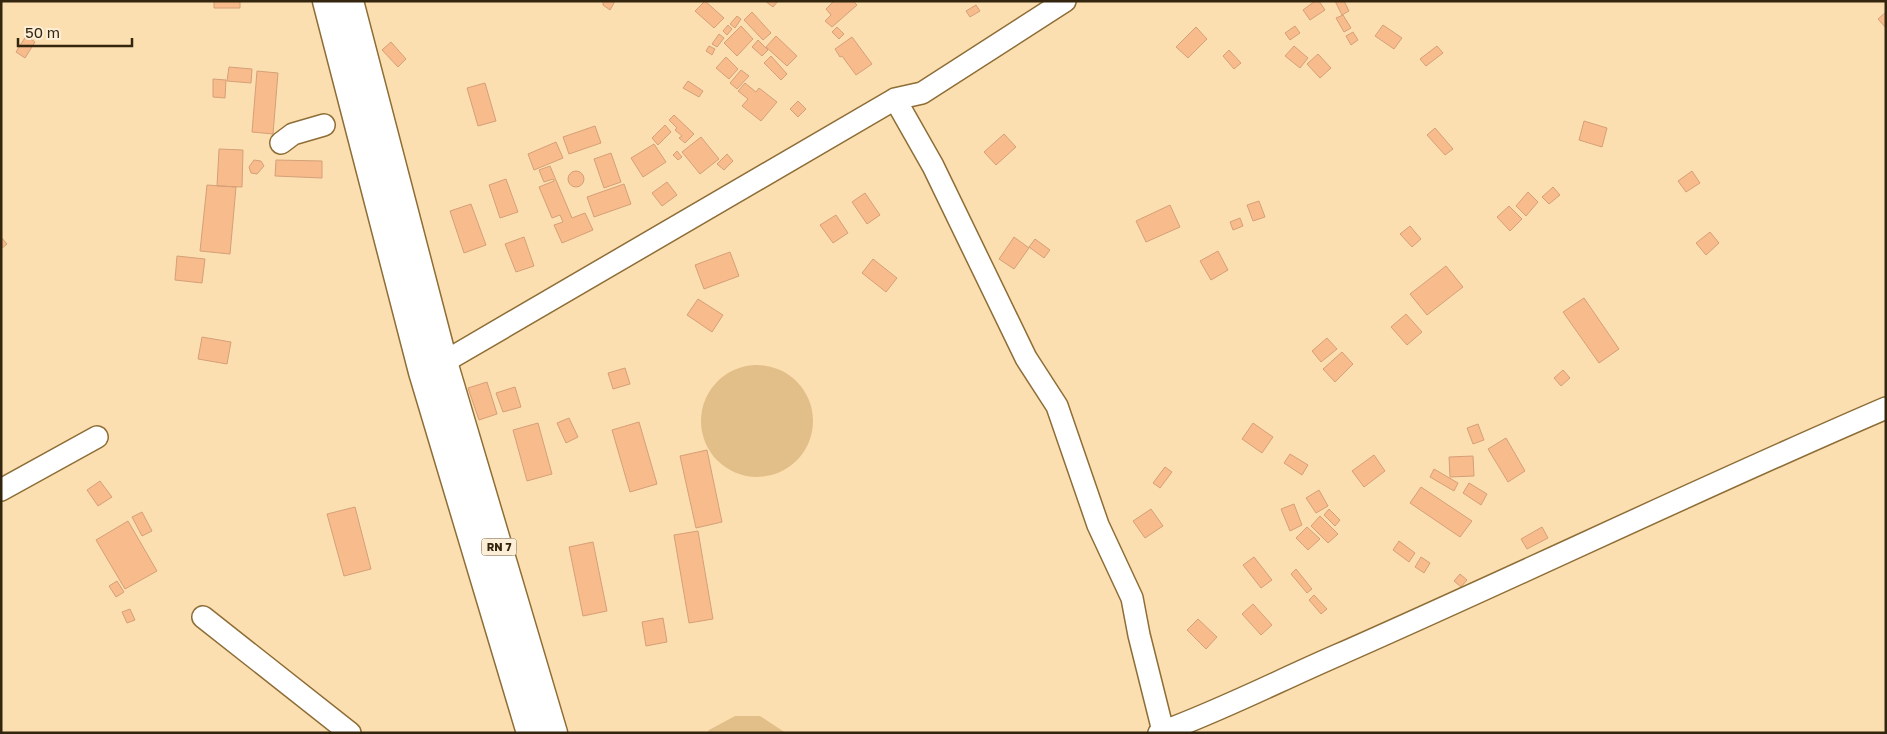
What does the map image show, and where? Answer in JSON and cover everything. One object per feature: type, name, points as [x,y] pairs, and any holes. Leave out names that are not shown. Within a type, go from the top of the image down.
[{"type":"main road","name":"RN 7","points":[[326,1],[422,372],[530,733]]},
{"type":"main road","name":"RN 7","points":[[350,1],[444,362],[554,733]]},
{"type":"street","points":[[444,362],[895,100],[922,93],[1065,1]]},
{"type":"street","points":[[895,100],[933,166],[1026,358],[1057,406],[1098,525],[1132,598],[1161,732],[1200,718],[1337,655],[1428,617],[1757,463],[1886,408]]},
{"type":"street","points":[[281,143],[293,134],[324,124]]},
{"type":"street","points":[[1,490],[97,437]]},
{"type":"street","points":[[203,617],[350,733]]},
{"type":"shaded area","points":[[757,365],[768,366],[778,370],[796,382],[808,400],[812,410],[812,432],[808,442],[796,460],[778,472],[768,476],[757,477],[746,476],[736,472],[718,460],[706,442],[702,432],[701,421],[702,410],[706,400],[718,382],[736,370],[746,366]]},
{"type":"shaded area","points":[[735,716],[760,716],[786,733],[707,733],[709,730]]},
{"type":"building","points":[[214,1],[240,1],[240,8],[214,8]]},
{"type":"building","points":[[603,1],[615,1],[610,10],[603,5]]},
{"type":"building","points":[[705,1],[724,18],[714,28],[695,11]]},
{"type":"building","points":[[765,1],[778,1],[773,7]]},
{"type":"building","points":[[834,1],[853,1],[857,5],[832,27],[825,21],[831,15],[826,9]]},
{"type":"building","points":[[1315,1],[1319,1],[1325,10],[1310,20],[1303,10]]},
{"type":"building","points":[[1335,1],[1344,1],[1349,11],[1342,15]]},
{"type":"building","points":[[976,5],[980,11],[970,17],[966,11]]},
{"type":"building","points":[[752,12],[771,33],[763,40],[744,20]]},
{"type":"building","points":[[1886,12],[1886,28],[1878,19]]},
{"type":"building","points":[[1343,15],[1351,28],[1344,32],[1336,18]]},
{"type":"building","points":[[737,16],[741,19],[735,28],[730,24]]},
{"type":"building","points":[[728,25],[732,29],[727,35],[723,31]]},
{"type":"building","points":[[1383,25],[1402,38],[1394,49],[1375,36]]},
{"type":"building","points":[[741,26],[753,39],[737,56],[724,43]]},
{"type":"building","points":[[1295,26],[1300,33],[1290,40],[1285,33]]},
{"type":"building","points":[[837,27],[844,34],[839,39],[832,32]]},
{"type":"building","points":[[1196,27],[1207,39],[1188,58],[1176,47]]},
{"type":"building","points":[[1353,32],[1358,40],[1351,45],[1346,36]]},
{"type":"building","points":[[719,34],[724,38],[717,47],[712,44]]},
{"type":"building","points":[[26,36],[35,42],[25,58],[16,52]]},
{"type":"building","points":[[776,36],[797,56],[787,66],[766,47]]},
{"type":"building","points":[[852,37],[872,64],[856,75],[835,49]]},
{"type":"building","points":[[758,40],[768,50],[762,56],[752,47]]},
{"type":"building","points":[[391,42],[406,59],[398,67],[382,50]]},
{"type":"building","points":[[709,46],[715,49],[712,55],[706,51]]},
{"type":"building","points":[[1294,46],[1308,58],[1300,68],[1285,56]]},
{"type":"building","points":[[1437,46],[1443,53],[1426,66],[1420,59]]},
{"type":"building","points":[[1229,50],[1241,63],[1234,69],[1223,56]]},
{"type":"building","points":[[1318,54],[1331,68],[1320,78],[1307,64]]},
{"type":"building","points":[[771,56],[787,74],[781,80],[764,63]]},
{"type":"building","points":[[726,57],[738,69],[729,79],[716,68]]},
{"type":"building","points":[[229,67],[252,69],[251,83],[227,81]]},
{"type":"building","points":[[741,70],[749,76],[737,89],[730,83]]},
{"type":"building","points":[[257,71],[278,73],[273,134],[252,132]]},
{"type":"building","points":[[213,79],[226,80],[225,98],[213,97]]},
{"type":"building","points":[[688,81],[703,91],[699,97],[683,88]]},
{"type":"building","points":[[485,83],[496,121],[478,126],[467,88]]},
{"type":"building","points":[[745,83],[756,92],[759,88],[777,102],[761,121],[742,106],[748,99],[738,91]]},
{"type":"building","points":[[798,101],[806,109],[798,117],[790,109]]},
{"type":"building","points":[[674,115],[694,134],[685,143],[679,138],[682,136],[675,130],[677,128],[669,120]]},
{"type":"building","points":[[1584,121],[1607,128],[1602,147],[1579,140]]},
{"type":"building","points":[[665,125],[671,132],[658,145],[652,138]]},
{"type":"building","points":[[595,126],[601,143],[569,154],[563,137]]},
{"type":"building","points":[[1435,128],[1453,149],[1445,155],[1427,135]]},
{"type":"building","points":[[1004,134],[1016,147],[996,165],[984,152]]},
{"type":"building","points":[[701,137],[719,159],[700,174],[682,152]]},
{"type":"building","points":[[556,142],[563,158],[534,170],[528,154]]},
{"type":"building","points":[[654,144],[666,162],[643,177],[631,158]]},
{"type":"building","points":[[219,149],[243,150],[242,187],[217,186]]},
{"type":"building","points":[[677,151],[682,157],[678,160],[673,155]]},
{"type":"building","points":[[611,153],[621,182],[604,188],[594,159]]},
{"type":"building","points":[[727,154],[733,161],[724,170],[717,164]]},
{"type":"building","points":[[254,160],[261,161],[264,166],[257,174],[251,173],[249,167]]},
{"type":"building","points":[[276,160],[322,161],[322,178],[275,176]]},
{"type":"building","points":[[550,166],[572,218],[585,213],[593,230],[562,243],[554,225],[563,222],[560,215],[552,218],[539,187],[554,181],[553,179],[544,182],[539,170]]},
{"type":"building","points":[[576,171],[584,179],[576,187],[568,179]]},
{"type":"building","points":[[1692,171],[1700,183],[1686,192],[1678,181]]},
{"type":"building","points":[[506,179],[518,212],[500,218],[489,185]]},
{"type":"building","points":[[667,182],[677,195],[662,206],[652,193]]},
{"type":"building","points":[[624,184],[631,204],[594,217],[587,197]]},
{"type":"building","points":[[207,185],[236,187],[230,254],[200,251]]},
{"type":"building","points":[[1553,187],[1560,195],[1549,204],[1542,197]]},
{"type":"building","points":[[1528,192],[1538,202],[1526,216],[1516,206]]},
{"type":"building","points":[[865,193],[880,215],[867,224],[852,202]]},
{"type":"building","points":[[1259,201],[1265,217],[1253,221],[1247,205]]},
{"type":"building","points":[[471,204],[486,245],[464,253],[450,211]]},
{"type":"building","points":[[1170,205],[1180,227],[1146,242],[1136,221]]},
{"type":"building","points":[[1509,206],[1522,219],[1510,231],[1497,217]]},
{"type":"building","points":[[836,215],[848,233],[833,243],[820,225]]},
{"type":"building","points":[[1240,218],[1243,226],[1233,230],[1230,222]]},
{"type":"building","points":[[1410,226],[1421,239],[1412,247],[1400,234]]},
{"type":"building","points":[[1710,232],[1719,243],[1706,255],[1696,243]]},
{"type":"building","points":[[1,237],[7,244],[1,249]]},
{"type":"building","points":[[524,237],[534,266],[516,272],[505,244]]},
{"type":"building","points":[[1014,237],[1029,248],[1014,269],[999,259]]},
{"type":"building","points":[[1035,239],[1050,250],[1044,258],[1029,247]]},
{"type":"building","points":[[1218,251],[1228,270],[1211,280],[1200,261]]},
{"type":"building","points":[[730,252],[739,276],[704,289],[695,265]]},
{"type":"building","points":[[177,256],[205,259],[202,283],[175,280]]},
{"type":"building","points":[[873,259],[897,278],[886,292],[862,273]]},
{"type":"building","points":[[1446,266],[1463,287],[1427,315],[1410,294]]},
{"type":"building","points":[[1584,298],[1619,349],[1599,363],[1563,312]]},
{"type":"building","points":[[698,299],[723,315],[712,332],[687,315]]},
{"type":"building","points":[[1406,314],[1422,332],[1407,345],[1391,327]]},
{"type":"building","points":[[202,337],[231,342],[227,364],[198,359]]},
{"type":"building","points":[[1327,338],[1337,349],[1321,362],[1312,351]]},
{"type":"building","points":[[1342,352],[1353,364],[1335,382],[1323,369]]},
{"type":"building","points":[[625,368],[630,384],[613,389],[608,373]]},
{"type":"building","points":[[1563,370],[1570,378],[1561,386],[1554,378]]},
{"type":"building","points":[[487,382],[497,414],[479,420],[468,388]]},
{"type":"building","points":[[515,387],[521,407],[503,412],[496,393]]},
{"type":"building","points":[[569,418],[578,437],[566,443],[557,423]]},
{"type":"building","points":[[639,422],[657,484],[630,492],[612,430]]},
{"type":"building","points":[[538,423],[552,474],[527,481],[513,430]]},
{"type":"building","points":[[1253,423],[1273,437],[1262,453],[1242,439]]},
{"type":"building","points":[[1478,424],[1484,440],[1473,444],[1467,428]]},
{"type":"building","points":[[1506,438],[1525,471],[1508,482],[1488,449]]},
{"type":"building","points":[[707,450],[722,522],[696,528],[680,456]]},
{"type":"building","points":[[1290,454],[1308,465],[1302,475],[1284,463]]},
{"type":"building","points":[[1374,455],[1385,471],[1364,487],[1352,471]]},
{"type":"building","points":[[1473,456],[1474,476],[1450,477],[1449,457]]},
{"type":"building","points":[[1165,467],[1172,472],[1160,488],[1153,483]]},
{"type":"building","points":[[1434,469],[1458,483],[1454,491],[1430,477]]},
{"type":"building","points":[[100,481],[112,497],[98,506],[87,490]]},
{"type":"building","points":[[1469,483],[1487,494],[1481,505],[1463,493]]},
{"type":"building","points":[[1421,487],[1472,521],[1460,537],[1410,503]]},
{"type":"building","points":[[1319,490],[1328,506],[1316,513],[1306,498]]},
{"type":"building","points":[[1294,504],[1302,525],[1290,531],[1281,509]]},
{"type":"building","points":[[355,507],[371,569],[344,576],[327,514]]},
{"type":"building","points":[[1151,509],[1163,526],[1145,538],[1133,521]]},
{"type":"building","points":[[1329,509],[1340,520],[1335,526],[1324,515]]},
{"type":"building","points":[[142,512],[152,531],[142,536],[132,517]]},
{"type":"building","points":[[1320,516],[1338,534],[1328,543],[1311,526]]},
{"type":"building","points":[[128,521],[157,571],[125,589],[96,540]]},
{"type":"building","points":[[1307,527],[1320,539],[1308,550],[1296,538]]},
{"type":"building","points":[[1542,527],[1548,538],[1527,549],[1521,539]]},
{"type":"building","points":[[698,531],[713,619],[689,623],[674,535]]},
{"type":"building","points":[[1399,541],[1415,553],[1409,562],[1393,550]]},
{"type":"building","points":[[593,542],[607,611],[583,616],[569,547]]},
{"type":"building","points":[[1254,557],[1272,580],[1261,588],[1243,565]]},
{"type":"building","points":[[1421,557],[1430,563],[1424,573],[1415,567]]},
{"type":"building","points":[[1296,569],[1312,589],[1307,593],[1291,574]]},
{"type":"building","points":[[1460,574],[1467,580],[1461,587],[1454,581]]},
{"type":"building","points":[[117,581],[124,592],[116,597],[109,586]]},
{"type":"building","points":[[1314,595],[1327,609],[1321,614],[1309,600]]},
{"type":"building","points":[[1253,604],[1272,625],[1261,635],[1242,614]]},
{"type":"building","points":[[130,609],[135,620],[127,623],[122,612]]},
{"type":"building","points":[[663,618],[667,642],[646,646],[642,622]]},
{"type":"building","points":[[1198,619],[1217,637],[1206,649],[1187,630]]}]
